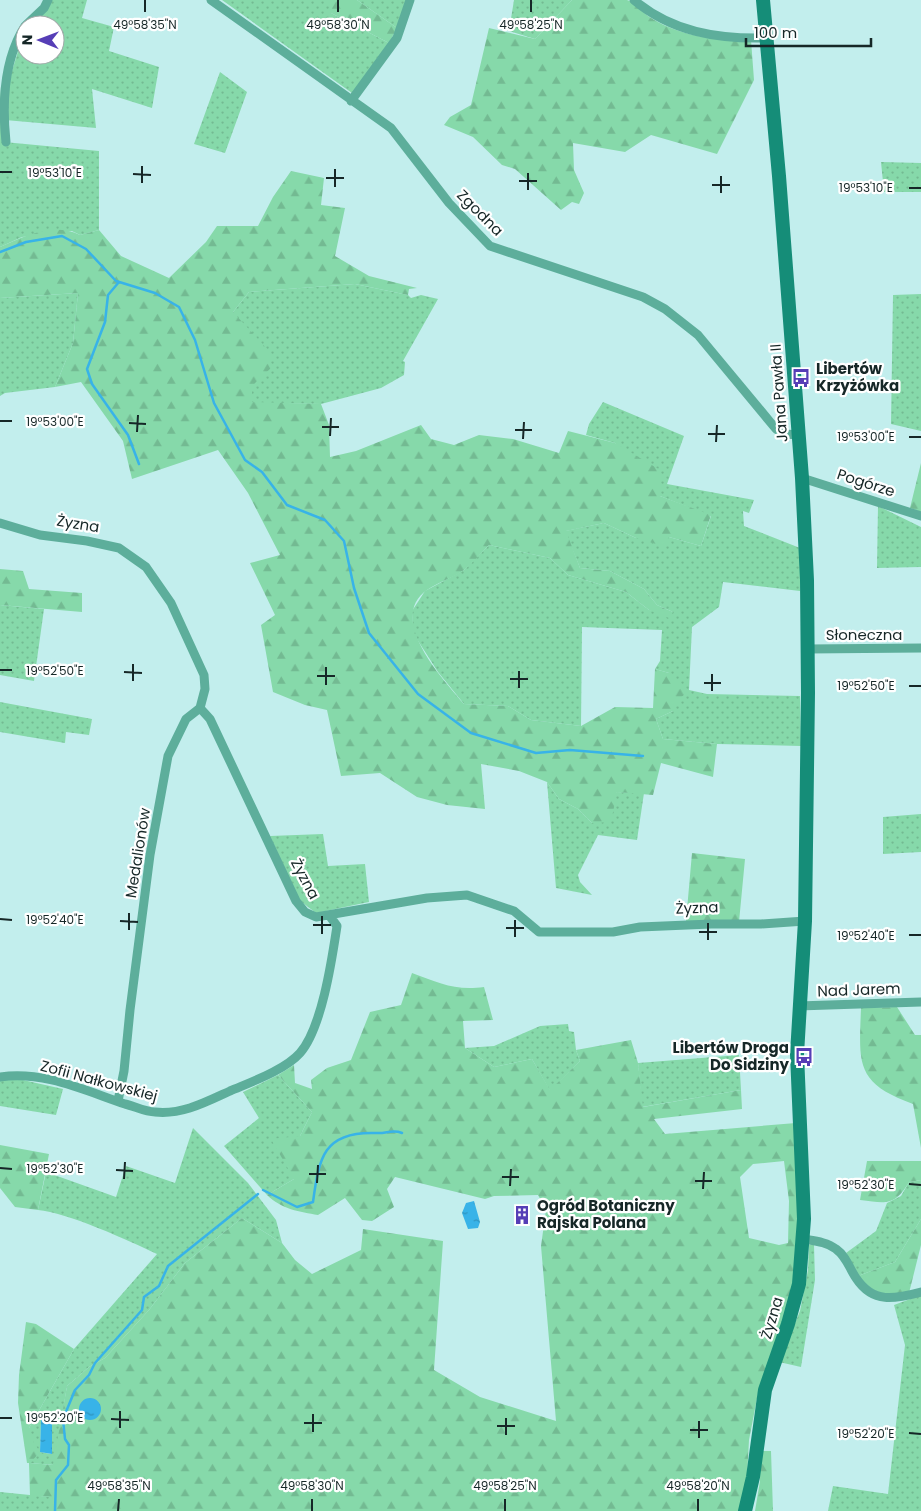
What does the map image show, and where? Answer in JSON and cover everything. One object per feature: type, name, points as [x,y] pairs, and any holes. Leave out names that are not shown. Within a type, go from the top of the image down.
[{"type":"street","points":[[37,15],[44,8],[48,0]]},
{"type":"street","name":"Zgodna","points":[[211,0],[391,128],[449,203],[490,246],[643,297],[665,309],[698,335],[776,429],[785,434],[799,435]]},
{"type":"street","points":[[351,101],[397,38],[410,0]]},
{"type":"street","points":[[634,0],[650,14],[691,31],[740,38],[765,38]]},
{"type":"street","name":"Jana Pawła II","points":[[762,0],[779,176],[802,478],[808,649],[807,784]]},
{"type":"street","points":[[6,142],[3,117],[5,90],[15,46]]},
{"type":"street","name":"Pogórze","points":[[802,478],[921,516]]},
{"type":"street","name":"Żyzna","points":[[0,523],[40,535],[87,541],[119,548],[146,567],[171,604],[204,676],[205,689],[200,708],[210,719],[296,901],[305,912],[316,916],[329,915],[427,898],[467,895],[514,910],[539,932],[613,932],[640,927],[805,921]]},
{"type":"street","name":"Słoneczna","points":[[808,649],[921,648]]},
{"type":"street","name":"Medalionów","points":[[118,1102],[124,1071],[130,1005],[150,855],[168,756],[186,719],[200,708]]},
{"type":"street","name":"Żyzna","points":[[745,1511],[753,1477],[765,1390],[788,1324],[799,1284],[803,1239],[797,1054],[798,1006],[805,921],[807,784]]},
{"type":"street","name":"Zofii Nałkowskiej","points":[[0,1077],[13,1075],[35,1077],[154,1112],[189,1110],[273,1072],[300,1053],[310,1035],[321,1005],[336,926],[329,915]]},
{"type":"street","name":"Nad Jarem","points":[[798,1006],[921,1002]]},
{"type":"street","points":[[803,1239],[821,1242],[836,1248],[844,1256],[856,1278],[869,1292],[887,1299],[921,1292]]},
{"type":"green space","points":[[51,0],[87,0],[82,18],[114,27],[109,51],[159,67],[152,108],[92,89],[96,128],[5,120],[7,87],[15,61],[15,65],[65,65],[65,15],[38,15]]},
{"type":"green space","points":[[222,0],[331,0],[331,13],[389,43],[352,93]]},
{"type":"green space","points":[[331,0],[357,0],[397,28],[389,43],[331,13]]},
{"type":"green space","points":[[357,0],[406,0],[397,28]]},
{"type":"green space","points":[[514,0],[572,0],[535,39],[509,31]]},
{"type":"green space","points":[[572,0],[627,0],[648,16],[672,29],[711,38],[751,40],[754,80],[717,154],[651,135],[625,152],[573,143],[574,170],[584,193],[579,204],[572,202],[561,210],[515,169],[502,165],[473,137],[444,125],[450,117],[471,105],[489,28],[535,39]]},
{"type":"green space","points":[[220,72],[247,92],[225,153],[194,144]]},
{"type":"green space","points":[[0,87],[4,142],[99,151],[99,230],[80,235],[72,231],[22,237],[0,247]]},
{"type":"green space","points":[[881,162],[921,163],[921,192],[884,192]]},
{"type":"green space","points":[[291,171],[324,178],[321,205],[345,208],[335,256],[369,276],[417,288],[409,289],[408,295],[355,284],[249,292],[233,312],[268,350],[272,367],[252,386],[252,402],[321,404],[329,425],[330,457],[356,451],[421,425],[431,439],[454,445],[479,435],[513,439],[559,453],[568,431],[615,443],[660,470],[660,496],[711,515],[701,546],[669,537],[663,546],[636,538],[604,523],[566,531],[580,568],[610,571],[644,589],[657,605],[673,612],[669,618],[649,610],[626,592],[568,575],[550,558],[489,545],[464,570],[427,590],[416,602],[413,617],[415,632],[432,665],[464,704],[508,706],[531,720],[581,726],[615,707],[653,708],[655,669],[669,673],[689,691],[675,702],[673,711],[656,719],[663,739],[717,744],[713,777],[661,763],[653,795],[617,792],[611,822],[592,823],[578,809],[559,799],[547,782],[519,771],[481,764],[485,809],[447,805],[417,797],[380,773],[341,776],[327,710],[305,705],[273,692],[261,625],[275,615],[250,563],[280,555],[248,493],[218,450],[132,479],[123,441],[81,382],[55,387],[73,343],[78,293],[0,298],[0,247],[29,235],[49,230],[70,231],[80,235],[99,230],[121,256],[169,278],[206,242],[217,226],[258,226],[273,197]]},
{"type":"green space","points":[[355,284],[408,295],[411,298],[421,295],[438,299],[403,361],[405,362],[404,375],[381,388],[321,404],[252,403],[252,386],[233,312],[249,292]]},
{"type":"green space","points":[[78,293],[73,343],[55,387],[5,393],[0,396],[0,298]]},
{"type":"green space","points":[[921,294],[921,431],[891,424],[893,295]]},
{"type":"green space","points":[[603,402],[684,436],[667,484],[754,500],[749,513],[743,511],[744,526],[800,548],[800,591],[723,582],[719,607],[692,627],[689,690],[707,694],[800,696],[801,746],[717,744],[663,739],[656,719],[673,711],[669,673],[655,669],[660,661],[662,630],[582,627],[581,726],[531,720],[508,706],[464,704],[438,672],[413,633],[412,611],[425,591],[464,570],[489,545],[550,558],[568,575],[626,592],[649,610],[673,612],[657,605],[644,589],[610,571],[580,568],[565,531],[604,523],[636,538],[669,537],[701,546],[711,516],[660,496],[615,443],[586,435],[589,424]]},
{"type":"green space","points":[[921,463],[921,512],[910,508]]},
{"type":"green space","points":[[878,506],[921,527],[921,567],[877,568]]},
{"type":"green space","points":[[0,569],[23,571],[29,589],[82,593],[82,612],[0,605]]},
{"type":"green space","points":[[0,605],[44,609],[34,681],[0,675]]},
{"type":"green space","points":[[0,702],[92,719],[89,735],[66,732],[65,743],[0,732]]},
{"type":"green space","points":[[547,782],[559,799],[578,809],[592,823],[617,792],[644,793],[637,840],[598,835],[578,875],[580,882],[592,895],[556,888]]},
{"type":"green space","points":[[921,814],[921,852],[883,854],[883,817]]},
{"type":"green space","points":[[323,834],[328,866],[365,864],[369,902],[316,913],[299,900],[270,836]]},
{"type":"green space","points":[[692,853],[745,859],[739,922],[686,921]]},
{"type":"green space","points":[[412,973],[456,987],[484,987],[493,1020],[463,1021],[465,1048],[494,1067],[532,1059],[550,1090],[580,1061],[576,1050],[631,1040],[638,1063],[643,1107],[741,1090],[742,1109],[654,1119],[665,1134],[796,1123],[799,1202],[796,1282],[759,1388],[749,1440],[747,1477],[740,1511],[50,1511],[50,1497],[30,1496],[29,1463],[27,1463],[18,1403],[19,1375],[26,1322],[36,1324],[74,1349],[29,1428],[29,1435],[40,1452],[30,1463],[53,1465],[67,1386],[89,1367],[105,1358],[149,1310],[185,1263],[242,1218],[282,1243],[295,1260],[312,1274],[361,1250],[363,1229],[443,1241],[434,1370],[480,1397],[556,1421],[541,1246],[546,1210],[538,1195],[494,1196],[485,1199],[395,1177],[387,1189],[394,1207],[372,1221],[362,1220],[345,1198],[318,1215],[285,1207],[267,1195],[294,1179],[271,1139],[300,1136],[312,1112],[278,1075],[294,1065],[295,1083],[312,1089],[311,1080],[327,1068],[351,1060],[370,1012],[401,1005]],"holes":[[[784,1161],[789,1201],[788,1243],[779,1245],[749,1238],[740,1177],[753,1164]]]},
{"type":"green space","points":[[897,1007],[915,1035],[921,1035],[921,1148],[913,1104],[880,1088],[864,1069],[861,1057],[861,1008]]},
{"type":"green space","points":[[568,1024],[569,1031],[574,1032],[576,1050],[580,1061],[550,1091],[532,1059],[494,1067],[465,1048],[494,1046],[540,1026]]},
{"type":"green space","points":[[739,1055],[741,1090],[642,1107],[638,1063]]},
{"type":"green space","points":[[278,1075],[312,1112],[300,1136],[294,1179],[267,1195],[224,1146],[259,1118],[243,1092]]},
{"type":"green space","points":[[14,1078],[63,1089],[56,1115],[0,1106],[0,1080]]},
{"type":"green space","points":[[193,1128],[248,1183],[276,1220],[282,1243],[242,1218],[185,1263],[149,1310],[105,1358],[89,1367],[67,1386],[54,1465],[29,1463],[29,1428],[74,1349],[157,1254],[81,1221],[38,1210],[46,1172],[116,1197],[126,1166],[175,1183]],"holes":[[[41,1421],[52,1453],[40,1452]]]},
{"type":"green space","points":[[0,1145],[49,1154],[38,1210],[15,1207],[0,1188]]},
{"type":"green space","points":[[867,1161],[921,1161],[921,1180],[909,1182],[899,1196],[889,1202],[860,1200]]},
{"type":"green space","points":[[921,1180],[921,1219],[895,1262],[858,1276],[846,1253],[876,1231],[887,1203],[901,1196],[909,1182]]},
{"type":"green space","points":[[921,1219],[921,1245],[909,1293],[887,1294],[870,1288],[858,1276],[895,1262]]},
{"type":"green space","points":[[809,1245],[814,1245],[815,1280],[801,1367],[779,1362],[800,1311],[808,1270]]},
{"type":"green space","points":[[921,1295],[921,1511],[828,1511],[833,1486],[888,1494],[905,1345],[894,1305]]},
{"type":"green space","points":[[760,1451],[771,1451],[773,1511],[755,1511],[760,1481]]},
{"type":"green space","points":[[0,1492],[50,1497],[50,1511],[0,1511]]},
{"type":"water","points":[[474,1201],[480,1222],[478,1228],[468,1229],[462,1213],[466,1203]]},
{"type":"water","points":[[90,1398],[98,1401],[101,1409],[98,1417],[90,1420],[82,1417],[79,1409],[82,1401]]},
{"type":"water","points":[[41,1420],[52,1423],[52,1454],[40,1452]]},
{"type":"waterway","points":[[0,252],[26,242],[62,236],[86,249],[116,281],[155,293],[179,307],[195,340],[214,403],[245,460],[262,472],[287,505],[325,520],[344,541],[354,588],[369,633],[418,694],[471,733],[536,753],[570,750],[643,756]]},
{"type":"waterway","points":[[119,282],[108,295],[105,322],[87,369],[92,384],[128,435],[139,464]]},
{"type":"waterway","points":[[263,1190],[297,1207],[313,1202],[322,1160],[334,1142],[358,1134],[395,1131],[402,1133]]},
{"type":"waterway","points":[[55,1511],[56,1480],[68,1465],[69,1445],[65,1439],[63,1419],[75,1390],[89,1375],[95,1363],[142,1310],[144,1297],[159,1286],[168,1266],[258,1194]]},
{"type":"place","name":"Libertów Krzyżówka","points":[[801,378]]},
{"type":"place","name":"Libertów Droga Do Sidziny","points":[[804,1057]]},
{"type":"place","name":"Ogród Botaniczny Rajska Polana","points":[[522,1215]]}]
